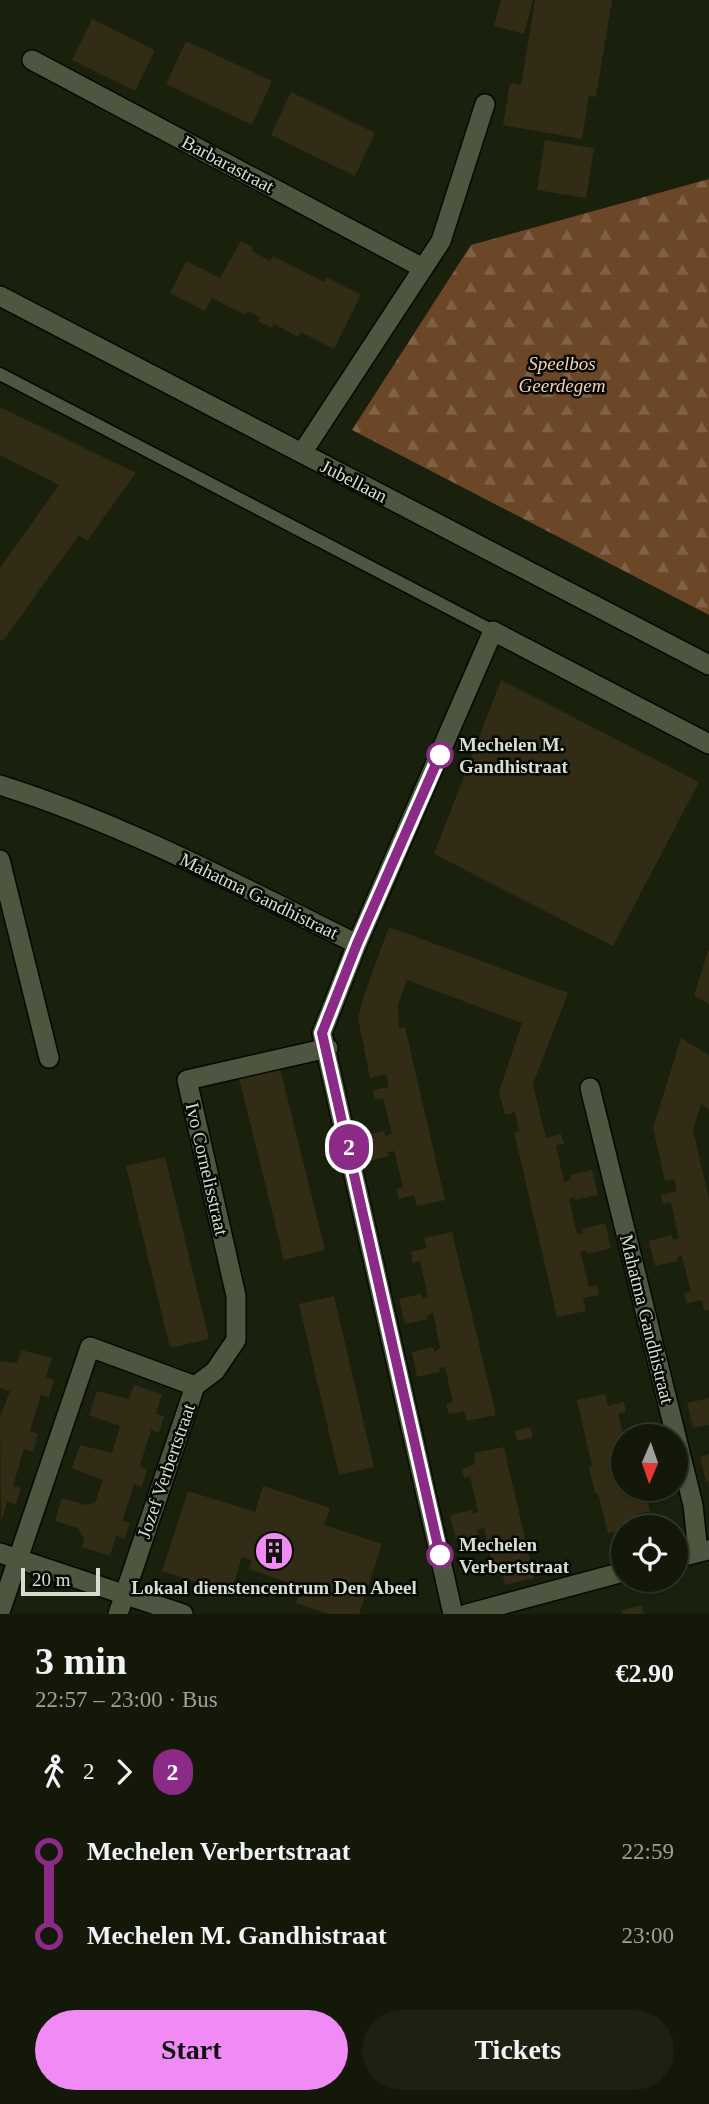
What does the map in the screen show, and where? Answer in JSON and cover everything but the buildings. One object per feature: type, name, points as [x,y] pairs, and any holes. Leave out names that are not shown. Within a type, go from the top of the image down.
[{"type":"street","name":"Barbarastraat","points":[[32,60],[424,268]]},
{"type":"street","points":[[302,453],[441,241],[485,104]]},
{"type":"street","name":"Jubellaan","points":[[0,296],[709,665]]},
{"type":"street","points":[[493,631],[709,744]]},
{"type":"street","name":"Mahatma Gandhistraat","points":[[0,785],[115,827],[357,944],[493,631]]},
{"type":"street","points":[[0,860],[49,1058]]},
{"type":"street","points":[[357,944],[322,1033],[328,1048],[376,1276],[453,1614]]},
{"type":"street","name":"Ivo Cornelisstraat","points":[[195,1386],[215,1371],[236,1340],[236,1296],[187,1080],[328,1048]]},
{"type":"street","name":"Mahatma Gandhistraat","points":[[590,1088],[694,1505],[703,1551]]},
{"type":"street","name":"Jozef Verbertstraat","points":[[0,1612],[8,1556],[90,1347],[195,1386],[118,1614]]},
{"type":"street","points":[[8,1556],[183,1614]]},
{"type":"street","points":[[467,1614],[611,1575]]},
{"type":"lane","points":[[0,374],[493,631]]},
{"type":"green space","name":"Speelbos Geerdegem","points":[[709,179],[709,615],[352,430],[471,245]]},
{"type":"bus line","name":"2","points":[[440,755],[357,944],[322,1033],[328,1048],[373,1262],[440,1555]]},
{"type":"place","name":"Mechelen M. Gandhistraat","points":[[440,755]]},
{"type":"place","name":"Lokaal dienstencentrum Den Abeel","points":[[274,1551]]},
{"type":"place","name":"Mechelen Verbertstraat","points":[[440,1555]]}]
